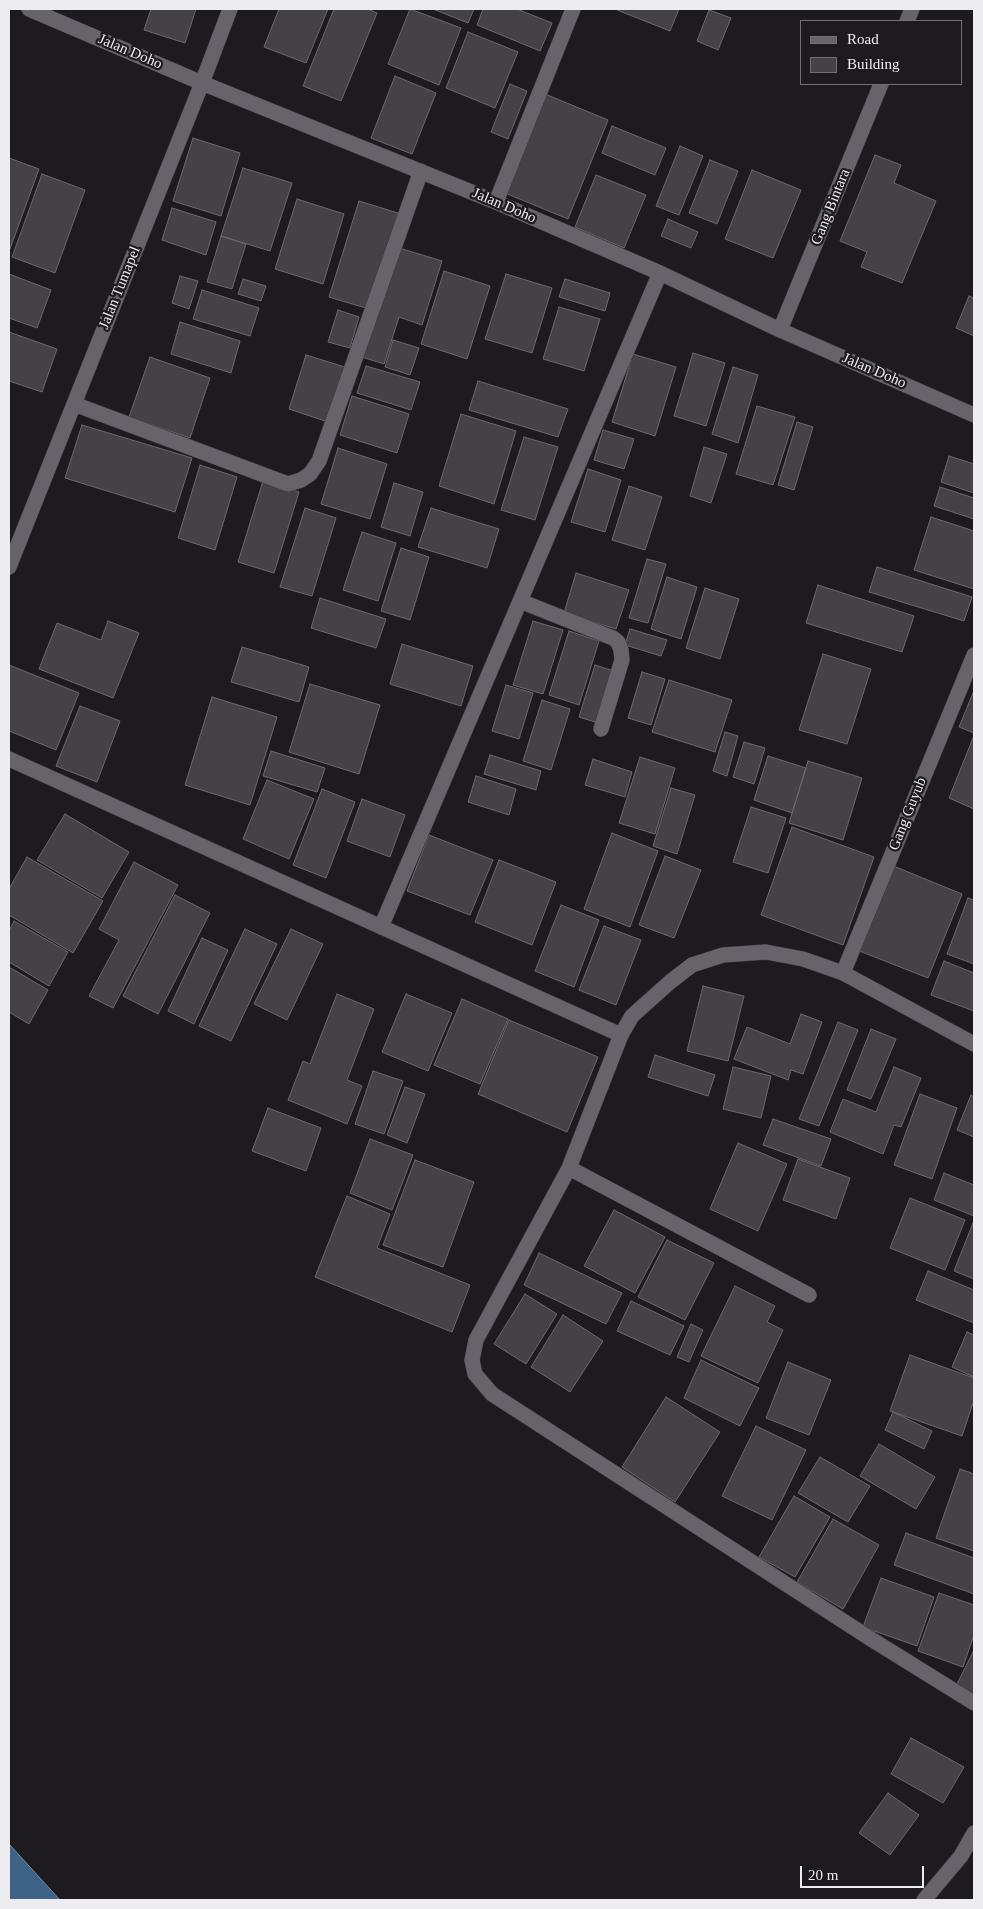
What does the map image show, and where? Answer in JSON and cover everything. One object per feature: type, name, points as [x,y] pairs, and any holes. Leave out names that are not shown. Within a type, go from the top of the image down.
[{"type":"street","name":"Jalan Doho","points":[[29,9],[202,83],[496,202],[660,273],[780,330],[974,415]]},
{"type":"street","name":"Jalan Tumapel","points":[[9,567],[230,9]]},
{"type":"street","points":[[496,202],[573,9]]},
{"type":"street","name":"Gang Bintara","points":[[780,330],[881,85]]},
{"type":"street","points":[[74,404],[288,484],[301,480],[310,474],[319,461],[421,171]]},
{"type":"street","points":[[381,927],[660,273]]},
{"type":"street","points":[[520,601],[613,638],[618,642],[622,660],[601,729]]},
{"type":"street","name":"Gang Guyub","points":[[843,974],[974,655]]},
{"type":"street","points":[[9,759],[621,1035]]},
{"type":"street","points":[[974,1044],[843,974],[803,959],[766,952],[723,955],[692,965],[632,1016],[621,1035],[569,1168],[476,1340],[472,1360],[476,1374],[492,1394],[974,1704]]},
{"type":"street","points":[[569,1168],[810,1295]]},
{"type":"street","points":[[924,1900],[961,1856],[974,1834]]},
{"type":"water","points":[[9,1844],[60,1900],[9,1900]]},
{"type":"building","points":[[151,9],[196,9],[185,43],[144,30]]},
{"type":"building","points":[[279,9],[328,9],[306,63],[264,47]]},
{"type":"building","points":[[334,9],[368,9],[377,13],[341,101],[303,86]]},
{"type":"building","points":[[410,9],[461,28],[439,85],[388,64]]},
{"type":"building","points":[[433,9],[474,9],[468,23]]},
{"type":"building","points":[[483,9],[517,9],[552,23],[540,51],[477,25]]},
{"type":"building","points":[[618,9],[679,9],[670,31]]},
{"type":"building","points":[[709,10],[731,18],[718,50],[697,41]]},
{"type":"building","points":[[468,32],[518,52],[495,108],[446,88]]},
{"type":"building","points":[[395,76],[436,93],[412,154],[371,138]]},
{"type":"building","points":[[510,84],[527,91],[508,139],[491,132]]},
{"type":"building","points":[[545,94],[608,120],[568,219],[505,193]]},
{"type":"building","points":[[612,126],[666,148],[655,175],[602,153]]},
{"type":"building","points":[[193,138],[240,153],[221,216],[173,201]]},
{"type":"building","points":[[680,146],[703,156],[679,215],[656,206]]},
{"type":"building","points":[[875,155],[901,165],[894,183],[936,201],[902,283],[861,267],[867,252],[840,241]]},
{"type":"building","points":[[9,158],[39,169],[10,249],[9,249]]},
{"type":"building","points":[[710,160],[738,171],[717,224],[689,213]]},
{"type":"building","points":[[243,168],[292,183],[270,251],[221,236]]},
{"type":"building","points":[[752,170],[801,190],[773,258],[725,239]]},
{"type":"building","points":[[42,174],[85,190],[55,273],[12,257]]},
{"type":"building","points":[[596,175],[646,195],[624,248],[575,227]]},
{"type":"building","points":[[297,199],[344,214],[323,284],[275,269]]},
{"type":"building","points":[[359,201],[398,213],[369,309],[329,297]]},
{"type":"building","points":[[172,208],[216,222],[206,255],[162,240]]},
{"type":"building","points":[[668,219],[698,232],[691,248],[661,236]]},
{"type":"building","points":[[221,236],[246,244],[232,289],[207,282]]},
{"type":"building","points":[[396,247],[442,261],[422,325],[399,317],[384,364],[362,357]]},
{"type":"building","points":[[444,271],[490,286],[467,359],[421,344]]},
{"type":"building","points":[[9,274],[51,290],[37,328],[9,318]]},
{"type":"building","points":[[506,274],[552,288],[532,353],[485,339]]},
{"type":"building","points":[[180,276],[198,281],[189,309],[172,303]]},
{"type":"building","points":[[243,279],[266,286],[261,301],[238,294]]},
{"type":"building","points":[[565,279],[610,293],[605,311],[559,297]]},
{"type":"building","points":[[202,290],[259,308],[250,336],[193,319]]},
{"type":"building","points":[[969,296],[974,298],[974,336],[956,328]]},
{"type":"building","points":[[559,307],[600,319],[584,371],[543,359]]},
{"type":"building","points":[[338,310],[359,317],[350,348],[328,342]]},
{"type":"building","points":[[180,322],[240,341],[231,373],[171,354]]},
{"type":"building","points":[[9,332],[57,349],[42,392],[9,381]]},
{"type":"building","points":[[393,340],[419,348],[410,375],[385,367]]},
{"type":"building","points":[[693,353],[725,363],[706,426],[674,416]]},
{"type":"building","points":[[633,354],[676,367],[655,436],[612,422]]},
{"type":"building","points":[[306,355],[345,367],[328,422],[289,409]]},
{"type":"building","points":[[150,357],[210,378],[190,438],[129,417]]},
{"type":"building","points":[[366,366],[420,382],[411,410],[357,393]]},
{"type":"building","points":[[733,367],[758,375],[738,443],[712,434]]},
{"type":"building","points":[[478,381],[568,409],[558,437],[469,410]]},
{"type":"building","points":[[352,396],[409,414],[397,453],[340,435]]},
{"type":"building","points":[[757,406],[795,417],[773,485],[736,474]]},
{"type":"building","points":[[461,414],[516,431],[494,504],[439,486]]},
{"type":"building","points":[[797,422],[813,427],[794,490],[778,485]]},
{"type":"building","points":[[82,425],[192,458],[175,512],[65,478]]},
{"type":"building","points":[[603,430],[634,439],[624,469],[594,460]]},
{"type":"building","points":[[524,437],[558,447],[535,520],[501,510]]},
{"type":"building","points":[[704,447],[727,454],[711,503],[690,496]]},
{"type":"building","points":[[338,448],[387,464],[370,519],[321,504]]},
{"type":"building","points":[[949,456],[974,464],[974,493],[941,482]]},
{"type":"building","points":[[200,465],[237,477],[215,550],[178,538]]},
{"type":"building","points":[[588,469],[621,480],[605,532],[571,522]]},
{"type":"building","points":[[263,481],[299,492],[274,573],[238,562]]},
{"type":"building","points":[[394,483],[423,492],[410,536],[381,527]]},
{"type":"building","points":[[629,486],[662,497],[645,550],[612,540]]},
{"type":"building","points":[[940,487],[974,498],[974,519],[934,506]]},
{"type":"building","points":[[305,508],[336,518],[312,596],[280,587]]},
{"type":"building","points":[[431,508],[499,529],[487,568],[418,547]]},
{"type":"building","points":[[931,517],[974,531],[974,589],[914,570]]},
{"type":"building","points":[[362,532],[396,543],[378,601],[343,590]]},
{"type":"building","points":[[401,548],[429,557],[410,620],[381,611]]},
{"type":"building","points":[[647,559],[666,564],[648,623],[629,618]]},
{"type":"building","points":[[877,567],[972,597],[964,621],[869,592]]},
{"type":"building","points":[[576,573],[629,590],[616,629],[564,613]]},
{"type":"building","points":[[667,577],[697,587],[681,639],[651,629]]},
{"type":"building","points":[[818,585],[914,616],[902,652],[806,623]]},
{"type":"building","points":[[705,588],[739,599],[720,659],[686,648]]},
{"type":"building","points":[[320,598],[386,619],[376,648],[311,628]]},
{"type":"building","points":[[108,621],[139,633],[113,698],[39,669],[57,623],[101,640]]},
{"type":"building","points":[[533,621],[563,630],[543,694],[513,685]]},
{"type":"building","points":[[630,629],[667,640],[661,656],[625,645]]},
{"type":"building","points":[[569,631],[599,641],[579,705],[549,695]]},
{"type":"building","points":[[402,644],[473,666],[461,706],[390,684]]},
{"type":"building","points":[[242,647],[309,667],[299,702],[231,682]]},
{"type":"building","points":[[823,654],[871,669],[847,744],[799,730]]},
{"type":"building","points":[[9,665],[79,693],[56,750],[9,731]]},
{"type":"building","points":[[595,665],[617,672],[601,724],[579,717]]},
{"type":"building","points":[[642,672],[665,679],[651,725],[628,718]]},
{"type":"building","points":[[669,680],[732,700],[715,752],[652,732]]},
{"type":"building","points":[[310,684],[380,705],[359,774],[289,752]]},
{"type":"building","points":[[506,685],[533,693],[519,739],[492,731]]},
{"type":"building","points":[[974,693],[974,733],[959,727]]},
{"type":"building","points":[[212,697],[277,717],[250,805],[185,785]]},
{"type":"building","points":[[542,700],[570,709],[551,770],[523,761]]},
{"type":"building","points":[[80,706],[120,721],[97,782],[56,766]]},
{"type":"building","points":[[725,732],[738,736],[727,776],[713,771]]},
{"type":"building","points":[[974,739],[974,809],[949,798]]},
{"type":"building","points":[[744,742],[765,748],[754,784],[733,777]]},
{"type":"building","points":[[271,751],[325,768],[317,792],[263,776]]},
{"type":"building","points":[[490,755],[541,771],[536,790],[484,774]]},
{"type":"building","points":[[768,756],[806,768],[792,813],[754,800]]},
{"type":"building","points":[[640,757],[675,768],[655,834],[619,823]]},
{"type":"building","points":[[593,759],[632,772],[625,797],[585,785]]},
{"type":"building","points":[[808,761],[862,778],[843,840],[789,823]]},
{"type":"building","points":[[476,776],[516,789],[509,815],[468,802]]},
{"type":"building","points":[[267,780],[314,799],[289,859],[243,839]]},
{"type":"building","points":[[671,788],[695,795],[677,854],[653,846]]},
{"type":"building","points":[[322,789],[355,802],[326,878],[293,865]]},
{"type":"building","points":[[362,799],[405,815],[390,857],[347,841]]},
{"type":"building","points":[[751,807],[786,818],[768,873],[733,862]]},
{"type":"building","points":[[65,814],[129,852],[102,898],[37,860]]},
{"type":"building","points":[[792,827],[874,857],[843,945],[761,915]]},
{"type":"building","points":[[612,833],[658,851],[630,927],[584,909]]},
{"type":"building","points":[[429,835],[493,860],[470,915],[407,891]]},
{"type":"building","points":[[665,856],[701,870],[674,938],[639,925]]},
{"type":"building","points":[[27,857],[103,901],[73,953],[9,915],[9,889]]},
{"type":"building","points":[[499,860],[556,882],[532,945],[475,922]]},
{"type":"building","points":[[134,862],[178,885],[113,1008],[89,996],[119,940],[99,929]]},
{"type":"building","points":[[891,865],[962,894],[928,978],[857,950]]},
{"type":"building","points":[[175,895],[210,913],[158,1014],[123,996]]},
{"type":"building","points":[[968,898],[974,900],[974,964],[947,954]]},
{"type":"building","points":[[561,905],[599,920],[574,987],[535,971]]},
{"type":"building","points":[[14,921],[68,952],[49,986],[9,962],[9,931]]},
{"type":"building","points":[[604,926],[641,940],[616,1005],[579,990]]},
{"type":"building","points":[[245,929],[277,944],[231,1041],[199,1026]]},
{"type":"building","points":[[291,929],[323,944],[287,1020],[254,1004]]},
{"type":"building","points":[[202,938],[228,950],[194,1024],[168,1011]]},
{"type":"building","points":[[944,961],[974,973],[974,1011],[931,995]]},
{"type":"building","points":[[9,967],[48,990],[29,1024],[9,1012]]},
{"type":"building","points":[[703,986],[744,996],[728,1061],[687,1051]]},
{"type":"building","points":[[337,994],[374,1009],[347,1080],[362,1086],[347,1124],[288,1100],[303,1061],[310,1064]]},
{"type":"building","points":[[406,994],[452,1013],[428,1071],[382,1052]]},
{"type":"building","points":[[462,999],[508,1019],[480,1084],[434,1065]]},
{"type":"building","points":[[801,1014],[822,1022],[803,1074],[791,1070],[788,1080],[734,1059],[747,1027],[790,1044]]},
{"type":"building","points":[[509,1020],[598,1057],[567,1132],[478,1094]]},
{"type":"building","points":[[838,1022],[858,1030],[819,1126],[799,1119]]},
{"type":"building","points":[[871,1029],[896,1039],[871,1099],[847,1090]]},
{"type":"building","points":[[655,1055],[715,1075],[708,1096],[648,1077]]},
{"type":"building","points":[[733,1067],[771,1076],[761,1118],[723,1109]]},
{"type":"building","points":[[894,1067],[921,1078],[901,1127],[894,1125],[883,1154],[830,1132],[843,1099],[876,1112]]},
{"type":"building","points":[[373,1071],[403,1081],[384,1134],[355,1124]]},
{"type":"building","points":[[405,1087],[425,1094],[407,1143],[387,1135]]},
{"type":"building","points":[[920,1094],[957,1108],[932,1179],[894,1165]]},
{"type":"building","points":[[971,1095],[974,1097],[974,1137],[957,1130]]},
{"type":"building","points":[[268,1108],[321,1128],[306,1171],[252,1151]]},
{"type":"building","points":[[773,1119],[831,1139],[821,1166],[763,1145]]},
{"type":"building","points":[[370,1139],[413,1155],[392,1210],[350,1193]]},
{"type":"building","points":[[738,1143],[787,1164],[758,1231],[710,1209]]},
{"type":"building","points":[[798,1159],[850,1178],[836,1219],[783,1200]]},
{"type":"building","points":[[415,1160],[474,1182],[443,1267],[383,1245]]},
{"type":"building","points":[[944,1173],[974,1185],[974,1216],[934,1200]]},
{"type":"building","points":[[347,1196],[390,1214],[377,1248],[470,1285],[452,1332],[315,1277]]},
{"type":"building","points":[[910,1198],[965,1220],[945,1270],[890,1248]]},
{"type":"building","points":[[614,1210],[665,1237],[635,1293],[584,1266]]},
{"type":"building","points":[[974,1223],[974,1279],[954,1271]]},
{"type":"building","points":[[667,1240],[714,1263],[685,1320],[638,1297]]},
{"type":"building","points":[[539,1253],[622,1293],[606,1324],[524,1285]]},
{"type":"building","points":[[928,1271],[974,1290],[974,1323],[916,1300]]},
{"type":"building","points":[[735,1286],[775,1306],[767,1322],[783,1330],[758,1383],[701,1356]]},
{"type":"building","points":[[525,1294],[557,1314],[526,1364],[494,1344]]},
{"type":"building","points":[[631,1301],[684,1326],[670,1355],[617,1331]]},
{"type":"building","points":[[563,1315],[603,1341],[570,1392],[531,1367]]},
{"type":"building","points":[[691,1324],[703,1330],[689,1362],[677,1357]]},
{"type":"building","points":[[967,1332],[974,1335],[974,1377],[952,1367]]},
{"type":"building","points":[[910,1355],[974,1378],[974,1400],[962,1436],[890,1411]]},
{"type":"building","points":[[701,1360],[759,1388],[740,1426],[684,1398]]},
{"type":"building","points":[[788,1362],[831,1380],[809,1435],[766,1418]]},
{"type":"building","points":[[666,1397],[720,1432],[675,1502],[622,1467]]},
{"type":"building","points":[[893,1412],[932,1431],[924,1449],[885,1430]]},
{"type":"building","points":[[756,1426],[806,1450],[772,1520],[722,1496]]},
{"type":"building","points":[[879,1444],[935,1477],[916,1509],[860,1476]]},
{"type":"building","points":[[820,1457],[870,1486],[848,1522],[798,1493]]},
{"type":"building","points":[[960,1469],[974,1474],[974,1551],[936,1538]]},
{"type":"building","points":[[794,1496],[830,1517],[795,1577],[759,1557]]},
{"type":"building","points":[[833,1519],[879,1545],[843,1609],[797,1582]]},
{"type":"building","points":[[906,1533],[974,1558],[974,1594],[894,1565]]},
{"type":"building","points":[[881,1578],[934,1597],[917,1646],[863,1627]]},
{"type":"building","points":[[939,1593],[974,1605],[974,1635],[963,1667],[918,1651]]},
{"type":"building","points":[[974,1650],[974,1697],[955,1688]]},
{"type":"building","points":[[911,1738],[964,1767],[943,1803],[891,1774]]},
{"type":"building","points":[[888,1793],[919,1815],[890,1855],[859,1833]]}]
